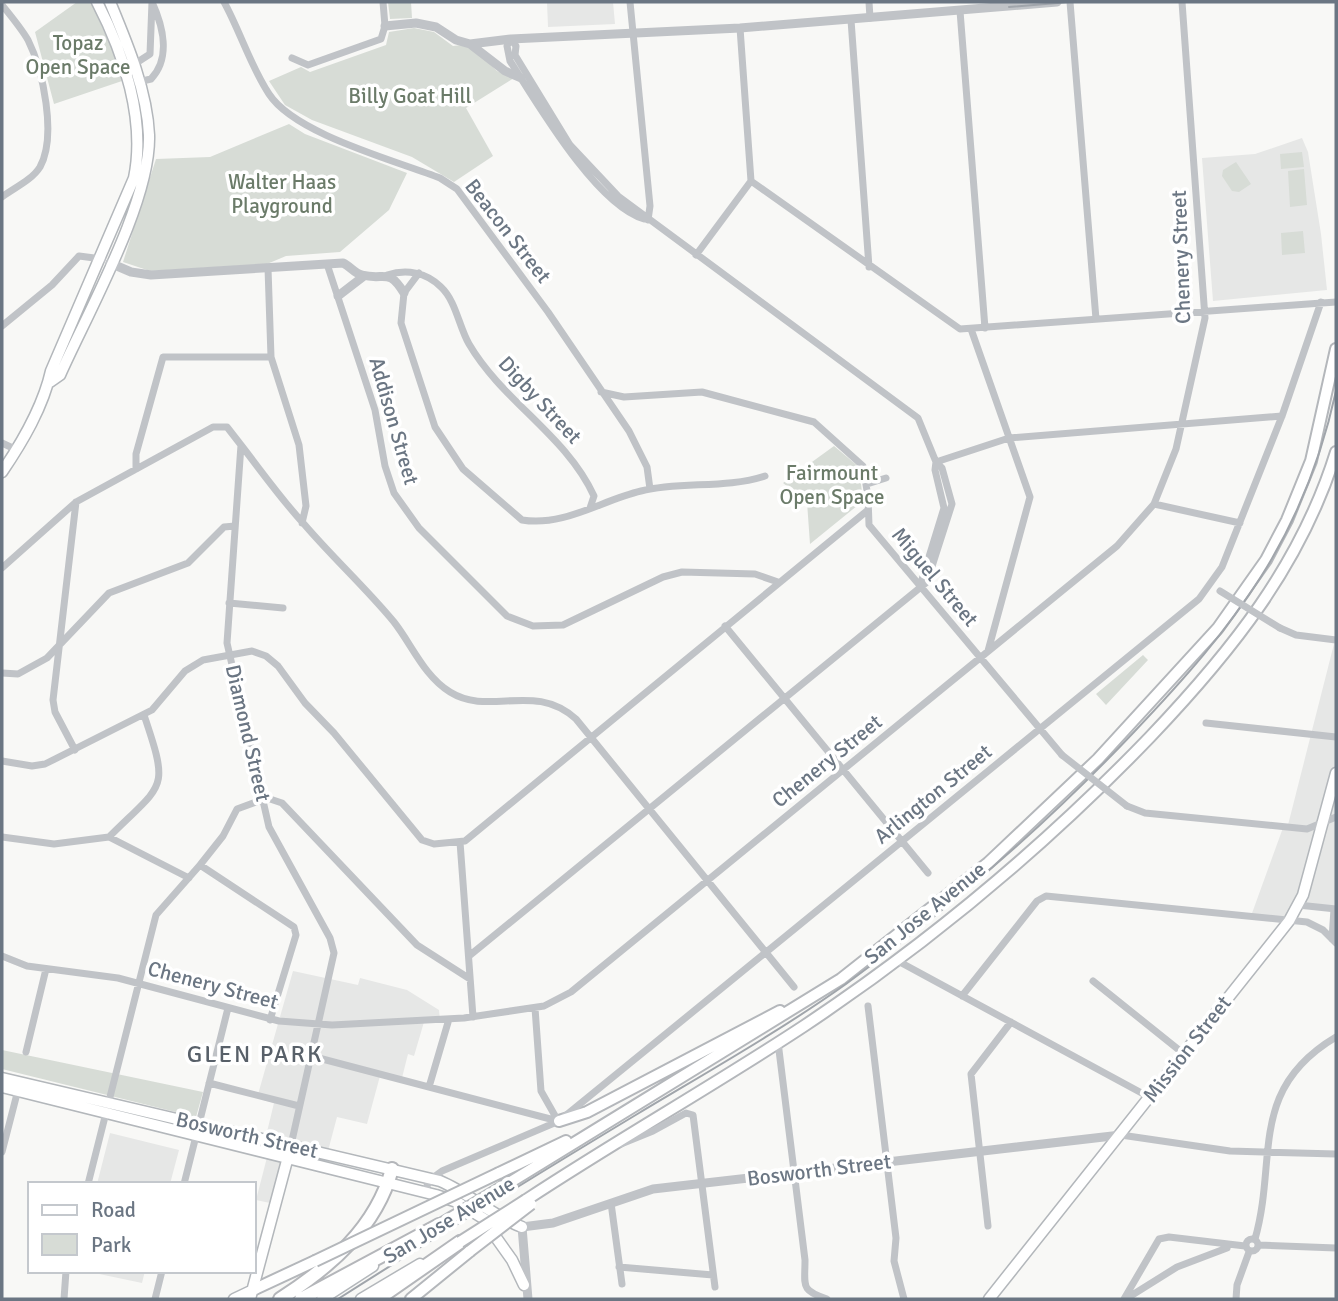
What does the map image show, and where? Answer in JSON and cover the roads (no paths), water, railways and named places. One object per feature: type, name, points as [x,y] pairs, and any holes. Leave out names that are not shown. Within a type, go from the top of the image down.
[{"type":"highway","points":[[280,1299],[315,1275],[348,1245],[380,1205],[392,1169]]},
{"type":"highway","points":[[301,1299],[439,1225]]},
{"type":"highway","points":[[378,1299],[465,1246]]},
{"type":"main road","points":[[2,472],[17,450],[50,383],[60,375],[131,191],[137,167],[137,123],[125,76],[97,2]]},
{"type":"main road","points":[[105,261],[140,194],[147,164],[148,122],[133,65],[110,2]]},
{"type":"main road","name":"San Jose Avenue","points":[[322,1299],[806,1001],[908,928],[1025,830],[1098,759],[1218,628],[1266,559],[1296,500],[1316,443],[1336,349]]},
{"type":"main road","name":"San Jose Avenue","points":[[361,1299],[465,1246],[598,1153],[778,1042],[980,898],[1129,759],[1220,660],[1262,607],[1296,550],[1324,488],[1336,452]]},
{"type":"main road","name":"Mission Street","points":[[989,1299],[1289,920],[1298,905],[1336,773]]},
{"type":"main road","points":[[559,1121],[583,1114],[752,1024],[806,1001]]},
{"type":"main road","name":"Bosworth Street","points":[[2,1078],[19,1086],[107,1109],[196,1137],[424,1191],[457,1202],[480,1219],[505,1228],[522,1227]]},
{"type":"main road","name":"Bosworth Street","points":[[2,1087],[19,1086]]},
{"type":"main road","points":[[234,1299],[252,1294],[499,1173],[658,1091]]},
{"type":"main road","name":"Bosworth Street","points":[[107,1109],[199,1122],[431,1179],[454,1187],[493,1214],[522,1227]]},
{"type":"main road","name":"Diamond Street","points":[[252,1294],[291,1145]]},
{"type":"main road","points":[[480,1219],[512,1260],[524,1285]]},
{"type":"main road","points":[[411,1299],[465,1246]]},
{"type":"street","points":[[152,2],[159,18],[163,61],[151,79],[138,82],[125,76],[133,65],[147,57],[152,49],[152,2]]},
{"type":"street","name":"Beacon Street","points":[[223,2],[260,77],[281,109],[308,127],[440,178],[457,189],[548,312],[638,444],[647,467],[650,489]]},
{"type":"street","points":[[292,58],[308,65],[381,39],[385,26],[383,2]]},
{"type":"street","points":[[630,2],[650,206],[648,220]]},
{"type":"street","points":[[869,2],[870,18]]},
{"type":"street","points":[[470,44],[511,39],[740,28],[1057,2]]},
{"type":"street","points":[[1070,2],[1096,319]]},
{"type":"street","name":"Chenery Street","points":[[2,956],[27,966],[139,983],[270,1020],[318,1023],[473,1017],[535,1008],[571,992],[1117,546],[1154,504],[1176,449],[1205,311],[1182,2]]},
{"type":"street","points":[[2,5],[26,37],[38,62],[47,134],[46,153],[40,167],[2,197]]},
{"type":"street","points":[[960,11],[985,328]]},
{"type":"street","points":[[850,20],[869,267]]},
{"type":"street","points":[[385,26],[416,23],[436,27],[456,40],[470,44],[505,71],[521,78]]},
{"type":"street","points":[[696,256],[751,181],[740,28]]},
{"type":"street","points":[[511,39],[506,54],[568,152],[618,204],[634,216],[648,220]]},
{"type":"street","points":[[469,956],[932,575],[952,504],[942,468],[936,463],[921,421],[618,196],[570,145],[514,55],[516,46],[511,39]]},
{"type":"street","points":[[751,181],[951,326],[971,329],[1336,302]]},
{"type":"street","points":[[2,326],[52,285],[79,256],[105,261],[142,275],[343,263],[364,276],[387,275],[398,271],[419,273]]},
{"type":"street","name":"Addison Street","points":[[327,264],[375,410],[385,466],[394,493],[419,528],[507,616],[533,626],[563,625],[682,572],[726,576],[755,574],[779,582]]},
{"type":"street","points":[[268,268],[271,357],[299,445],[306,506],[302,523]]},
{"type":"street","points":[[419,273],[404,293],[401,323],[414,370],[435,427],[463,469],[522,520],[555,520],[650,489],[746,481],[765,476]]},
{"type":"street","name":"Digby Street","points":[[419,273],[442,287],[469,344],[494,380],[569,455],[594,496]]},
{"type":"street","points":[[387,275],[396,281],[404,293]]},
{"type":"street","points":[[338,296],[364,276]]},
{"type":"street","name":"Arlington Street","points":[[431,1179],[467,1159],[559,1121],[1199,598],[1212,584],[1240,523],[1282,416],[1321,302]]},
{"type":"street","points":[[971,329],[1030,497],[988,651]]},
{"type":"street","points":[[136,469],[135,454],[163,357],[271,357]]},
{"type":"street","name":"Miguel Street","points":[[601,391],[624,397],[702,392],[814,422],[863,466],[867,484],[869,525],[1038,730],[1062,755],[1127,806],[1145,813],[1307,829],[1324,822]]},
{"type":"street","points":[[936,463],[1009,438],[1282,416]]},
{"type":"street","points":[[2,568],[76,502],[216,425],[227,427],[302,523],[395,624],[417,658],[448,691],[470,699],[527,698],[552,703],[576,719],[794,987]]},
{"type":"street","points":[[2,443],[17,450]]},
{"type":"street","name":"Diamond Street","points":[[241,445],[227,637],[229,653],[275,841],[332,946],[334,966],[318,1023],[291,1145]]},
{"type":"street","points":[[867,484],[886,478]]},
{"type":"street","points":[[590,508],[594,496],[607,501]]},
{"type":"street","points":[[75,750],[54,706],[58,648],[76,502]]},
{"type":"street","points":[[1154,504],[1240,523]]},
{"type":"street","points":[[2,761],[38,766],[75,750],[144,715],[159,704],[185,671],[203,660],[251,651],[273,661],[304,704],[334,733],[422,840],[429,843],[460,842],[473,836],[582,746],[589,737],[868,510]]},
{"type":"street","points":[[2,673],[18,674],[47,658],[109,593],[183,566],[224,527],[235,526]]},
{"type":"street","points":[[1212,584],[1280,628],[1300,636],[1336,640]]},
{"type":"street","points":[[229,603],[283,608]]},
{"type":"street","points":[[725,626],[928,873]]},
{"type":"street","points":[[109,837],[153,794],[160,778],[159,761],[144,715]]},
{"type":"street","points":[[1206,723],[1336,737]]},
{"type":"street","points":[[89,1182],[156,915],[223,836],[237,809],[263,799],[275,799],[282,803],[415,943],[470,979]]},
{"type":"street","points":[[1324,822],[1336,817]]},
{"type":"street","points":[[2,837],[54,844],[109,837],[189,878]]},
{"type":"street","points":[[460,842],[473,1017]]},
{"type":"street","points":[[200,865],[294,927],[296,935],[270,1020]]},
{"type":"street","points":[[962,996],[1037,901],[1046,896],[1315,924],[1334,941]]},
{"type":"street","points":[[1298,905],[1335,909],[1334,941]]},
{"type":"street","points":[[896,960],[1149,1097]]},
{"type":"street","points":[[26,1052],[46,969]]},
{"type":"street","points":[[1093,981],[1184,1054]]},
{"type":"street","points":[[868,1006],[896,1238],[894,1261],[904,1299]]},
{"type":"street","points":[[185,1182],[228,1008]]},
{"type":"street","points":[[535,1008],[541,1091],[559,1121]]},
{"type":"street","points":[[429,1087],[449,1019]]},
{"type":"street","points":[[988,1226],[971,1074],[1011,1022]]},
{"type":"street","points":[[1257,1242],[1264,1200],[1265,1153],[1274,1111],[1290,1079],[1313,1053],[1336,1037]]},
{"type":"street","points":[[778,1042],[795,1172],[806,1289],[827,1299]]},
{"type":"street","points":[[311,1055],[559,1121]]},
{"type":"street","points":[[209,1083],[299,1106]]},
{"type":"street","points":[[2,1152],[19,1086]]},
{"type":"street","points":[[598,1153],[653,1131],[690,1112],[695,1119],[715,1287]]},
{"type":"street","points":[[1121,1135],[1265,1153],[1336,1154]]},
{"type":"street","name":"Bosworth Street","points":[[522,1227],[554,1223],[645,1191],[1121,1135]]},
{"type":"street","points":[[424,1191],[431,1179]]},
{"type":"street","points":[[611,1203],[622,1284]]},
{"type":"street","points":[[522,1227],[528,1277],[524,1285],[528,1299]]},
{"type":"street","points":[[1125,1299],[1159,1239],[1169,1237],[1247,1249]]},
{"type":"street","points":[[1236,1299],[1247,1249],[1257,1242],[1336,1248]]},
{"type":"street","points":[[1125,1299],[1177,1267],[1231,1246]]},
{"type":"street","points":[[619,1267],[713,1275]]},
{"type":"street","points":[[64,1299],[66,1273]]},
{"type":"street","points":[[155,1299],[162,1273]]},
{"type":"tram line","points":[[1009,7],[1069,2]]},
{"type":"tram line","points":[[338,1299],[821,1001],[922,926],[996,865],[1134,732],[1204,655],[1234,616],[1285,536],[1322,444],[1336,391]]},
{"type":"district","name":"GLEN PARK","points":[[255,1054]]},
{"type":"park label","name":"Topaz Open Space","points":[[78,55]]},
{"type":"park label","name":"Billy Goat Hill","points":[[410,96]]},
{"type":"park label","name":"Walter Haas Playground","points":[[282,194]]},
{"type":"park label","name":"Fairmount Open Space","points":[[832,485]]}]
